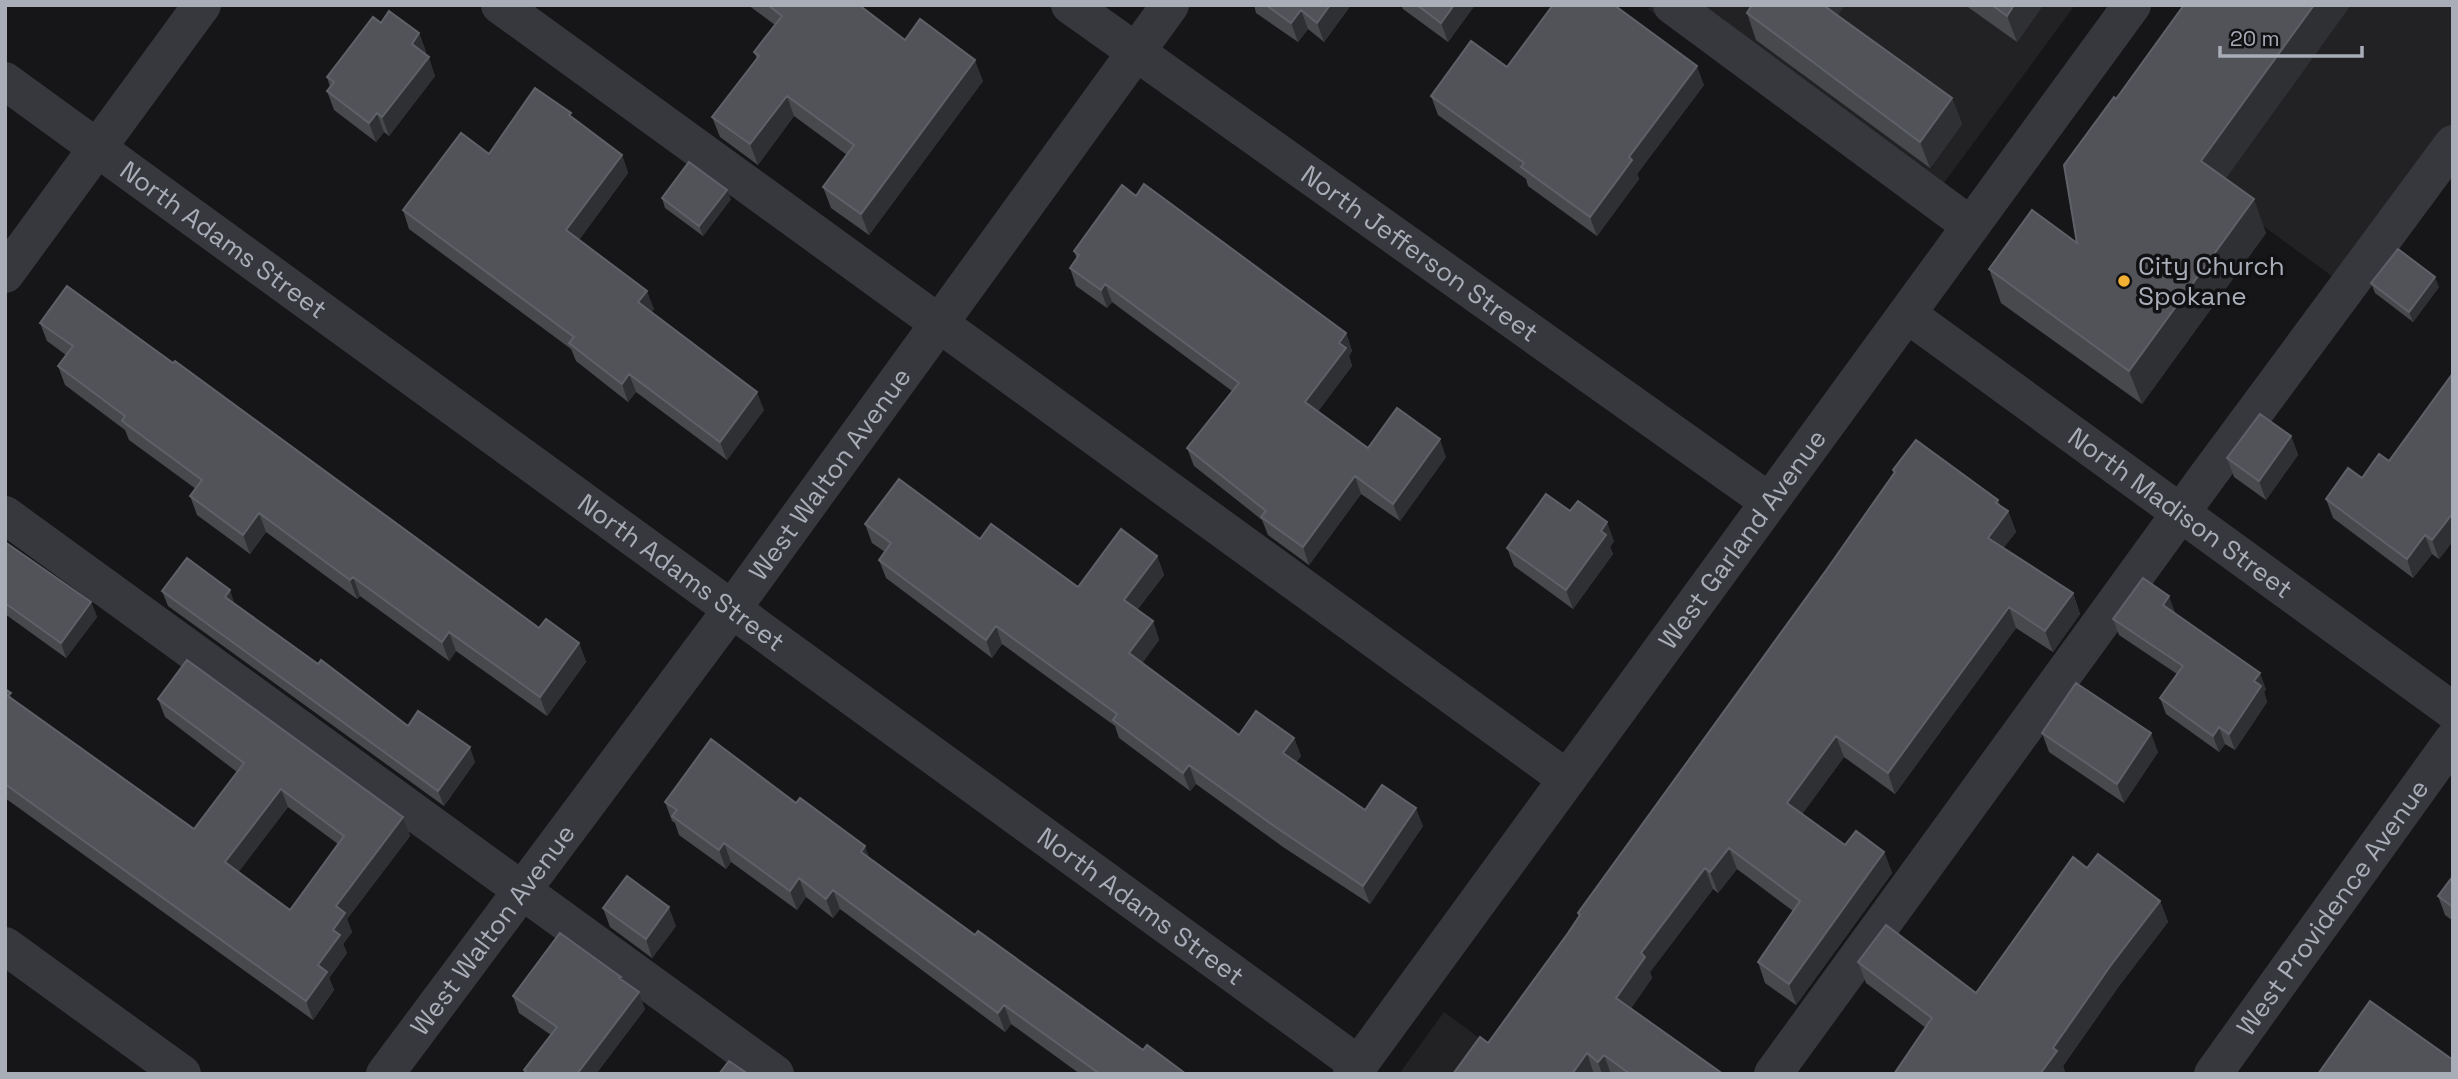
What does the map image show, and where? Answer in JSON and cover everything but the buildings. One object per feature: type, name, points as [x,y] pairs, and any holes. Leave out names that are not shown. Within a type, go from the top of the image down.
[{"type":"street","points":[[5,274],[202,5]]},
{"type":"street","points":[[500,5],[1567,779]]},
{"type":"street","name":"North Jefferson Street","points":[[1070,5],[1768,501]]},
{"type":"street","name":"West Walton Avenue","points":[[385,1074],[732,609],[1170,5]]},
{"type":"street","points":[[1672,5],[1971,226]]},
{"type":"street","name":"West Garland Avenue","points":[[1356,1069],[2132,5]]},
{"type":"street","name":"North Adams Street","points":[[5,81],[732,609],[1356,1069]]},
{"type":"street","points":[[1773,1074],[2453,144]]},
{"type":"street","name":"North Madison Street","points":[[1907,314],[2453,711]]},
{"type":"street","points":[[5,514],[775,1074]]},
{"type":"street","name":"West Providence Avenue","points":[[2213,1074],[2453,740]]},
{"type":"street","points":[[5,946],[182,1074]]},
{"type":"shaded area","points":[[1651,5],[2075,5],[1924,210],[1648,9]]},
{"type":"shaded area","points":[[2185,5],[2453,5],[2453,162],[2355,293],[2107,112]]},
{"type":"shaded area","points":[[1444,1012],[1528,1074],[1399,1074]]},
{"type":"place","name":"City Church Spokane","points":[[2124,281]]}]
